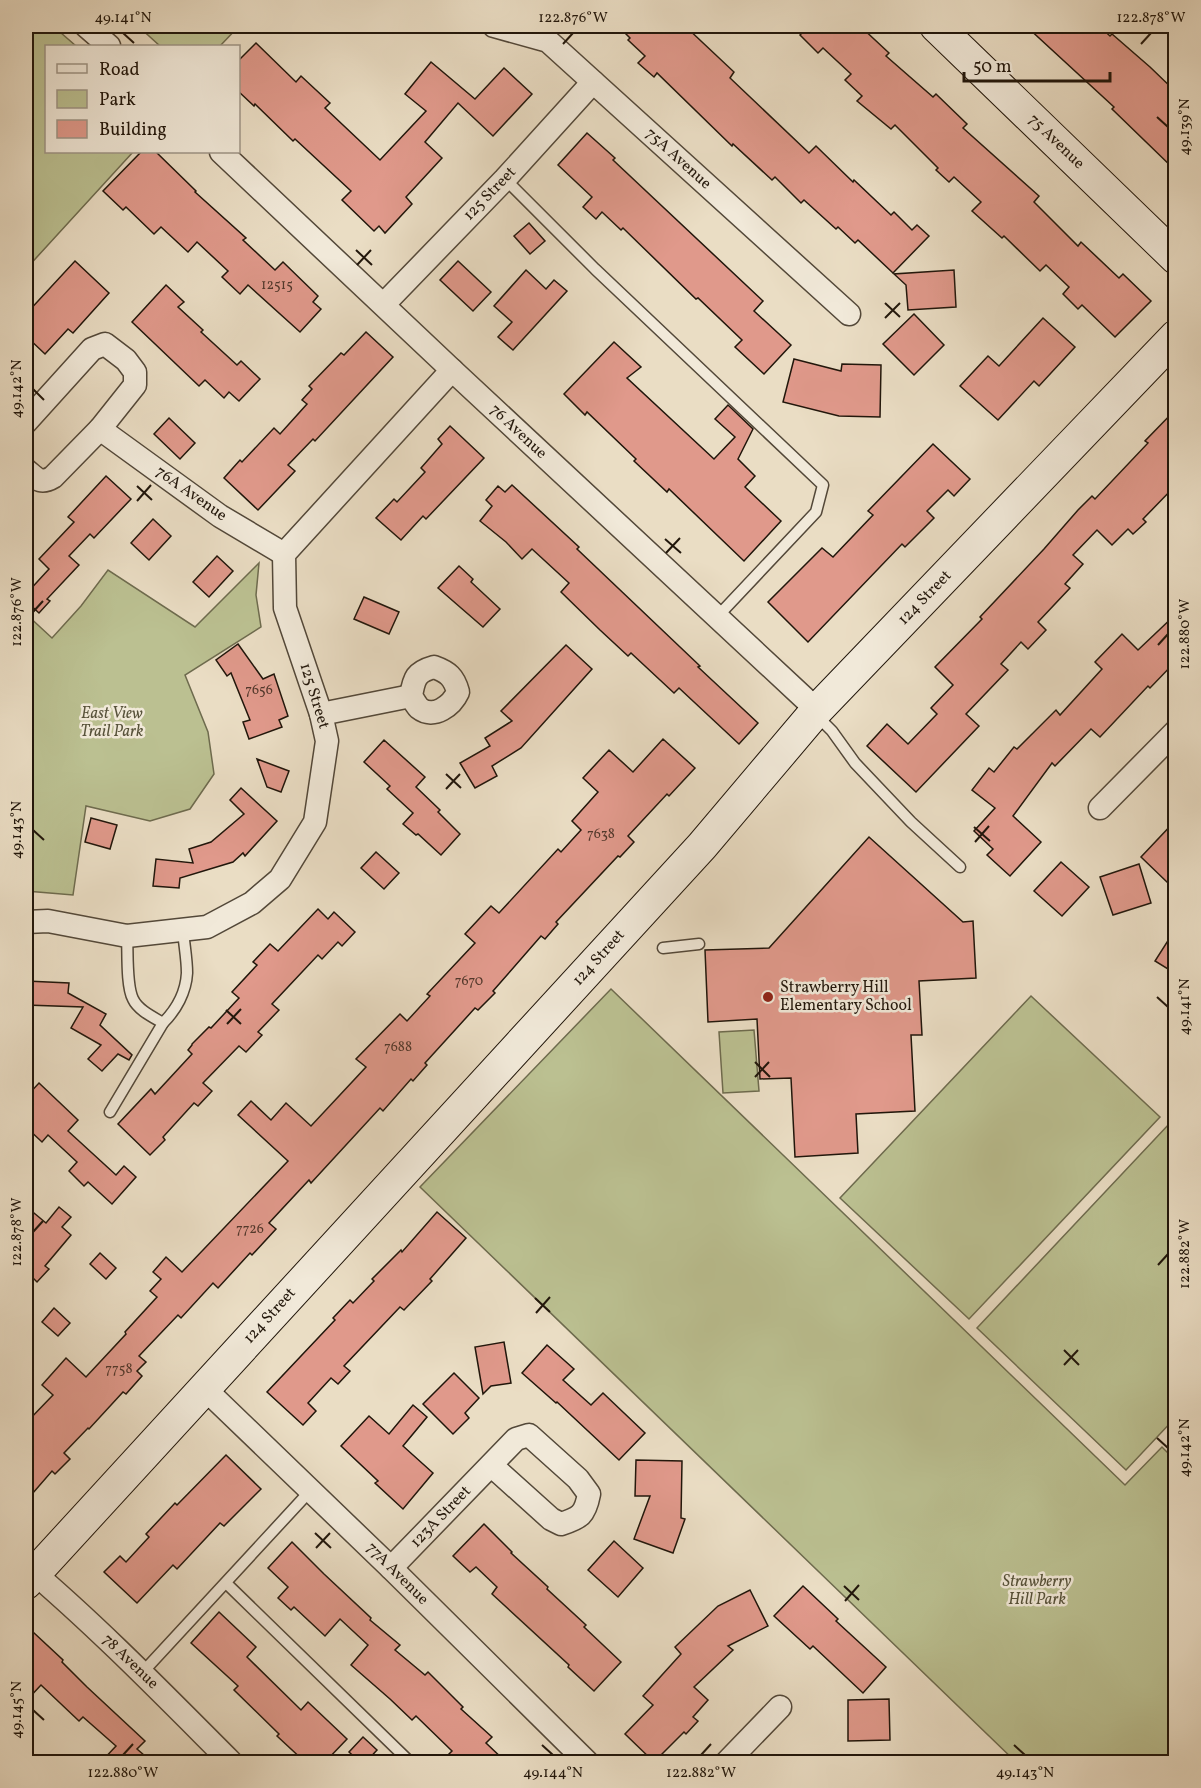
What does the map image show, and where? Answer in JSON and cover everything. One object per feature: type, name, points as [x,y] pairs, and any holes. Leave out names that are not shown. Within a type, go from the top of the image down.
[{"type":"street","points":[[86,26],[108,45]]},
{"type":"street","name":"75A Avenue","points":[[494,26],[548,41],[849,314]]},
{"type":"street","name":"75 Avenue","points":[[936,26],[1176,258]]},
{"type":"street","name":"125 Street","points":[[384,304],[505,179],[593,82]]},
{"type":"street","name":"76 Avenue","points":[[222,153],[816,712]]},
{"type":"street","name":"124 Street","points":[[28,1574],[204,1388],[702,846],[816,712],[1176,336]]},
{"type":"street","points":[[26,422],[92,349],[105,344],[126,360],[135,372],[135,385],[100,429],[53,477],[46,481],[38,480],[26,470]]},
{"type":"street","points":[[284,554],[453,370]]},
{"type":"street","name":"76A Avenue","points":[[100,429],[220,516],[284,554]]},
{"type":"street","name":"125 Street","points":[[26,922],[48,921],[127,936],[207,927],[252,903],[280,879],[315,822],[327,741],[321,714],[285,608],[284,554]]},
{"type":"street","points":[[321,714],[411,696]]},
{"type":"street","points":[[1100,808],[1176,731]]},
{"type":"street","name":"77A Avenue","points":[[204,1388],[391,1568],[587,1762]]},
{"type":"street","name":"123A Street","points":[[391,1568],[491,1465]]},
{"type":"street","name":"78 Avenue","points":[[28,1574],[54,1589],[231,1762]]},
{"type":"street","points":[[727,1762],[780,1707]]},
{"type":"lane","points":[[505,179],[604,277],[823,485],[816,512],[717,618]]},
{"type":"lane","points":[[816,712],[855,764],[911,822],[960,867]]},
{"type":"lane","points":[[110,1112],[163,1023],[172,1014],[180,999],[187,973],[183,930]]},
{"type":"lane","points":[[127,936],[129,982],[133,999],[141,1008],[163,1023]]},
{"type":"lane","points":[[663,948],[699,944]]},
{"type":"lane","points":[[142,1673],[311,1490]]},
{"type":"lane","points":[[226,1583],[410,1762]]},
{"type":"green space","points":[[26,26],[53,26],[75,45],[45,45],[45,153],[132,153],[26,269]]},
{"type":"green space","points":[[138,26],[239,26],[221,45],[159,45]]},
{"type":"green space","name":"East View Trail Park","points":[[259,563],[256,595],[261,627],[185,675],[208,732],[214,774],[190,809],[150,821],[86,806],[73,895],[26,891],[26,614],[52,638],[81,606],[108,570],[195,627]]},
{"type":"green space","name":"Strawberry Hill Park","points":[[611,989],[1125,1485],[1162,1447],[1175,1460],[1175,1762],[1016,1762],[420,1187]]},
{"type":"green space","points":[[1031,996],[1160,1117],[969,1319],[840,1198]]},
{"type":"green space","points":[[754,1030],[759,1091],[723,1093],[719,1032]]},
{"type":"green space","points":[[1170,1123],[1176,1128],[1175,1418],[1126,1470],[977,1328]]},
{"type":"building","points":[[618,26],[685,26],[734,72],[730,78],[809,153],[816,146],[891,215],[894,212],[912,230],[917,225],[929,236],[893,273],[858,240],[855,243],[838,227],[836,229],[804,200],[801,203],[775,177],[772,180],[733,144],[732,146],[657,73],[654,77],[638,63],[645,56],[628,40],[630,38]]},
{"type":"building","points":[[809,26],[860,26],[889,53],[886,56],[933,97],[936,94],[967,124],[963,128],[1039,196],[1034,202],[1078,246],[1081,242],[1119,278],[1123,274],[1151,301],[1115,337],[1082,305],[1078,309],[1063,294],[1069,287],[1046,265],[1040,271],[1004,236],[1002,238],[972,211],[981,202],[954,177],[949,182],[895,125],[891,129],[857,101],[862,96],[845,80],[851,74],[823,48],[818,53],[800,35]]},
{"type":"building","points":[[1026,26],[1099,26],[1110,36],[1112,34],[1176,92],[1176,171],[1112,109],[1114,107]]},
{"type":"building","points":[[256,43],[296,82],[301,76],[330,103],[325,108],[380,160],[426,111],[405,94],[431,62],[475,99],[504,68],[532,94],[493,136],[458,103],[425,142],[442,158],[406,197],[412,204],[385,233],[379,226],[374,231],[342,200],[351,191],[295,139],[293,141],[255,104],[254,106],[240,93],[240,59]]},
{"type":"building","points":[[587,133],[763,301],[754,311],[791,345],[764,374],[735,347],[742,340],[623,228],[621,230],[602,212],[596,219],[583,207],[592,197],[558,165]]},
{"type":"building","points":[[140,153],[157,153],[195,192],[246,238],[243,240],[275,270],[283,262],[318,296],[313,302],[321,309],[300,332],[248,285],[240,294],[222,277],[228,271],[197,242],[188,252],[161,227],[154,234],[126,207],[123,210],[103,191]]},
{"type":"building","points":[[529,223],[545,241],[530,254],[514,236]]},
{"type":"building","points":[[75,261],[109,293],[73,333],[68,329],[45,354],[26,336],[26,314]]},
{"type":"building","points":[[458,261],[491,292],[473,311],[440,280]]},
{"type":"building","points":[[526,270],[546,289],[554,280],[567,291],[513,350],[498,337],[512,322],[494,306]]},
{"type":"building","points":[[954,270],[956,307],[908,310],[906,285],[894,274]]},
{"type":"building","points":[[166,285],[184,302],[178,307],[203,330],[201,332],[237,365],[241,361],[260,379],[239,401],[229,392],[224,398],[205,380],[199,386],[132,322]]},
{"type":"building","points":[[914,314],[944,345],[914,375],[883,344]]},
{"type":"building","points":[[1043,318],[1075,347],[1039,386],[1034,381],[998,420],[960,386],[988,356],[999,366]]},
{"type":"building","points":[[366,332],[393,357],[315,441],[313,439],[288,465],[295,471],[258,510],[224,478],[274,428],[280,434],[307,404],[302,400],[312,389],[309,386],[341,353],[344,355]]},
{"type":"building","points":[[614,342],[641,367],[627,378],[714,459],[735,437],[715,419],[728,405],[753,429],[738,459],[755,476],[745,487],[781,521],[744,561],[669,489],[667,492],[634,461],[636,459],[587,412],[585,415],[564,394]]},
{"type":"building","points":[[794,359],[841,371],[842,364],[881,365],[880,417],[839,416],[783,402]]},
{"type":"building","points":[[1176,409],[1176,485],[1143,519],[1146,522],[1133,534],[1128,529],[1112,545],[1097,530],[1073,555],[1083,564],[1065,584],[1070,588],[1038,622],[1046,630],[1028,649],[1021,642],[1001,664],[1008,670],[966,714],[979,726],[916,792],[867,746],[887,724],[908,744],[937,714],[931,708],[953,685],[935,667],[982,619],[980,617],[1078,510],[1092,496],[1095,499],[1148,443],[1145,441]]},
{"type":"building","points":[[169,418],[195,443],[180,459],[154,434]]},
{"type":"building","points":[[450,426],[484,458],[426,519],[423,516],[401,540],[376,518],[394,499],[397,502],[425,472],[421,468],[442,444],[438,439]]},
{"type":"building","points":[[933,444],[970,479],[954,496],[948,490],[927,511],[934,518],[905,547],[902,544],[808,642],[768,602],[822,548],[833,557],[873,515],[868,511]]},
{"type":"building","points":[[106,476],[131,499],[94,538],[90,534],[69,556],[79,565],[47,599],[50,601],[39,613],[26,601],[26,594],[49,569],[39,559],[74,522],[68,517]]},
{"type":"building","points":[[512,485],[579,547],[577,549],[758,723],[739,744],[679,688],[674,693],[631,653],[628,656],[600,630],[561,592],[569,583],[532,549],[522,559],[506,542],[480,521],[492,506],[486,500],[498,486],[505,492]]},
{"type":"building","points":[[153,519],[171,536],[149,560],[131,543]]},
{"type":"building","points":[[217,556],[233,571],[209,597],[193,582]]},
{"type":"building","points":[[459,566],[473,579],[471,582],[500,609],[483,627],[438,588]]},
{"type":"building","points":[[364,597],[399,612],[389,634],[354,619]]},
{"type":"building","points":[[1176,614],[1176,661],[1150,688],[1148,686],[1100,737],[1091,729],[1055,766],[1052,763],[1013,816],[1041,842],[1010,876],[987,855],[993,849],[974,831],[995,808],[972,790],[989,768],[994,772],[1014,747],[1017,749],[1056,710],[1060,715],[1102,669],[1095,662],[1122,634],[1138,650]]},
{"type":"building","points":[[238,644],[263,679],[274,674],[288,716],[279,720],[282,727],[249,739],[243,722],[250,720],[231,673],[227,676],[216,660]]},
{"type":"building","points":[[566,645],[592,669],[521,748],[492,766],[497,776],[475,788],[460,763],[490,746],[485,738],[512,721],[501,711]]},
{"type":"building","points":[[663,739],[695,768],[628,836],[634,842],[556,922],[558,924],[545,939],[541,936],[493,991],[495,993],[478,1010],[475,1008],[425,1063],[427,1065],[413,1081],[411,1079],[383,1111],[380,1108],[311,1183],[309,1180],[269,1223],[276,1229],[252,1255],[250,1253],[218,1288],[213,1283],[181,1318],[178,1315],[139,1356],[146,1362],[137,1371],[142,1376],[126,1394],[123,1392],[64,1453],[70,1459],[55,1474],[52,1471],[26,1501],[26,1423],[53,1395],[42,1385],[66,1358],[86,1377],[157,1297],[150,1291],[161,1279],[153,1272],[166,1257],[182,1272],[288,1161],[238,1115],[251,1101],[271,1120],[286,1103],[311,1126],[366,1067],[356,1059],[400,1014],[407,1021],[430,996],[427,994],[475,943],[465,934],[491,906],[499,913],[558,849],[561,852],[581,830],[572,821],[598,792],[583,778],[609,750],[633,772]]},
{"type":"building","points":[[384,740],[425,777],[416,787],[440,810],[438,812],[460,834],[441,855],[403,824],[413,813],[387,789],[390,786],[364,762]]},
{"type":"building","points":[[257,759],[289,771],[281,792],[267,787]]},
{"type":"building","points":[[241,788],[277,821],[245,856],[243,853],[233,862],[180,878],[179,888],[153,886],[156,859],[193,863],[189,849],[211,842],[244,814],[230,800]]},
{"type":"building","points":[[91,818],[117,825],[110,849],[85,842]]},
{"type":"building","points":[[1176,820],[1176,875],[1168,883],[1141,857]]},
{"type":"building","name":"Strawberry Hill Elementary School","points":[[869,837],[963,922],[973,921],[976,978],[919,981],[922,1035],[911,1035],[915,1111],[856,1114],[858,1153],[795,1157],[791,1078],[760,1079],[757,1019],[708,1022],[705,950],[769,948]]},
{"type":"building","points":[[376,852],[399,873],[384,889],[361,868]]},
{"type":"building","points":[[1061,862],[1089,887],[1062,916],[1034,891]]},
{"type":"building","points":[[1139,864],[1151,903],[1113,915],[1100,877]]},
{"type":"building","points":[[318,909],[328,919],[334,912],[355,932],[342,946],[338,942],[322,959],[318,955],[272,1004],[279,1010],[258,1032],[262,1035],[246,1052],[239,1046],[203,1083],[212,1091],[198,1106],[194,1103],[150,1155],[118,1124],[151,1089],[155,1094],[192,1054],[188,1050],[192,1044],[209,1027],[211,1028],[239,998],[232,992],[257,965],[253,962],[270,944],[278,951]]},
{"type":"building","points":[[1176,928],[1176,974],[1155,961]]},
{"type":"building","points":[[26,981],[69,983],[68,993],[106,1014],[100,1025],[132,1055],[129,1060],[118,1054],[102,1071],[88,1059],[101,1045],[71,1028],[83,1007],[26,1005]]},
{"type":"building","points":[[39,1083],[78,1120],[68,1131],[116,1175],[124,1166],[136,1177],[112,1204],[88,1182],[84,1186],[69,1171],[77,1162],[48,1135],[42,1142],[26,1127],[26,1097]]},
{"type":"building","points":[[59,1207],[71,1217],[62,1227],[71,1235],[45,1266],[49,1269],[37,1282],[26,1271],[26,1223],[34,1213],[46,1223]]},
{"type":"building","points":[[437,1212],[466,1238],[430,1279],[432,1281],[404,1310],[400,1307],[344,1366],[350,1371],[338,1384],[331,1378],[308,1403],[316,1411],[303,1425],[267,1392],[335,1320],[333,1318],[350,1300],[353,1303],[374,1281],[372,1279],[401,1250],[402,1252]]},
{"type":"building","points":[[100,1253],[116,1268],[106,1279],[90,1264]]},
{"type":"building","points":[[54,1308],[70,1323],[58,1336],[42,1322]]},
{"type":"building","points":[[504,1342],[511,1383],[491,1386],[483,1394],[475,1347]]},
{"type":"building","points":[[547,1345],[574,1369],[563,1380],[591,1405],[603,1393],[645,1433],[619,1460],[522,1373]]},
{"type":"building","points":[[454,1373],[479,1398],[465,1413],[469,1418],[453,1434],[423,1404]]},
{"type":"building","points":[[413,1405],[427,1417],[403,1446],[433,1473],[403,1509],[375,1483],[378,1481],[341,1446],[369,1416],[389,1434]]},
{"type":"building","points":[[226,1455],[261,1489],[224,1526],[220,1523],[177,1569],[173,1565],[137,1603],[104,1572],[120,1556],[126,1562],[149,1537],[146,1534]]},
{"type":"building","points":[[636,1460],[682,1461],[681,1518],[685,1519],[673,1553],[634,1539],[650,1496],[635,1496]]},
{"type":"building","points":[[484,1524],[621,1662],[594,1691],[492,1594],[497,1587],[476,1567],[470,1572],[453,1556]]},
{"type":"building","points":[[614,1541],[643,1568],[618,1597],[588,1570]]},
{"type":"building","points":[[292,1542],[371,1618],[370,1620],[400,1645],[395,1650],[425,1675],[428,1672],[463,1707],[461,1709],[492,1737],[486,1743],[506,1762],[458,1762],[449,1754],[452,1751],[416,1716],[412,1720],[351,1665],[368,1645],[340,1619],[325,1636],[294,1607],[291,1610],[278,1598],[288,1587],[268,1568]]},
{"type":"building","points":[[803,1586],[838,1619],[836,1621],[886,1667],[863,1693],[813,1646],[810,1649],[774,1616]]},
{"type":"building","points":[[750,1590],[768,1626],[728,1646],[733,1650],[694,1687],[708,1700],[693,1717],[698,1721],[654,1762],[625,1734],[653,1705],[643,1696],[681,1654],[675,1647],[718,1606]]},
{"type":"building","points":[[219,1612],[256,1647],[247,1657],[301,1710],[308,1702],[347,1739],[325,1762],[305,1762],[234,1690],[238,1686],[191,1643]]},
{"type":"building","points":[[33,1632],[145,1741],[137,1749],[152,1762],[101,1762],[116,1746],[83,1717],[79,1721],[41,1685],[26,1701],[26,1640]]},
{"type":"building","points":[[889,1699],[890,1740],[848,1741],[848,1700]]},
{"type":"building","points":[[363,1737],[377,1750],[366,1762],[360,1762],[349,1752]]},
{"type":"place","name":"Strawberry Hill Elementary School","points":[[768,997]]}]
